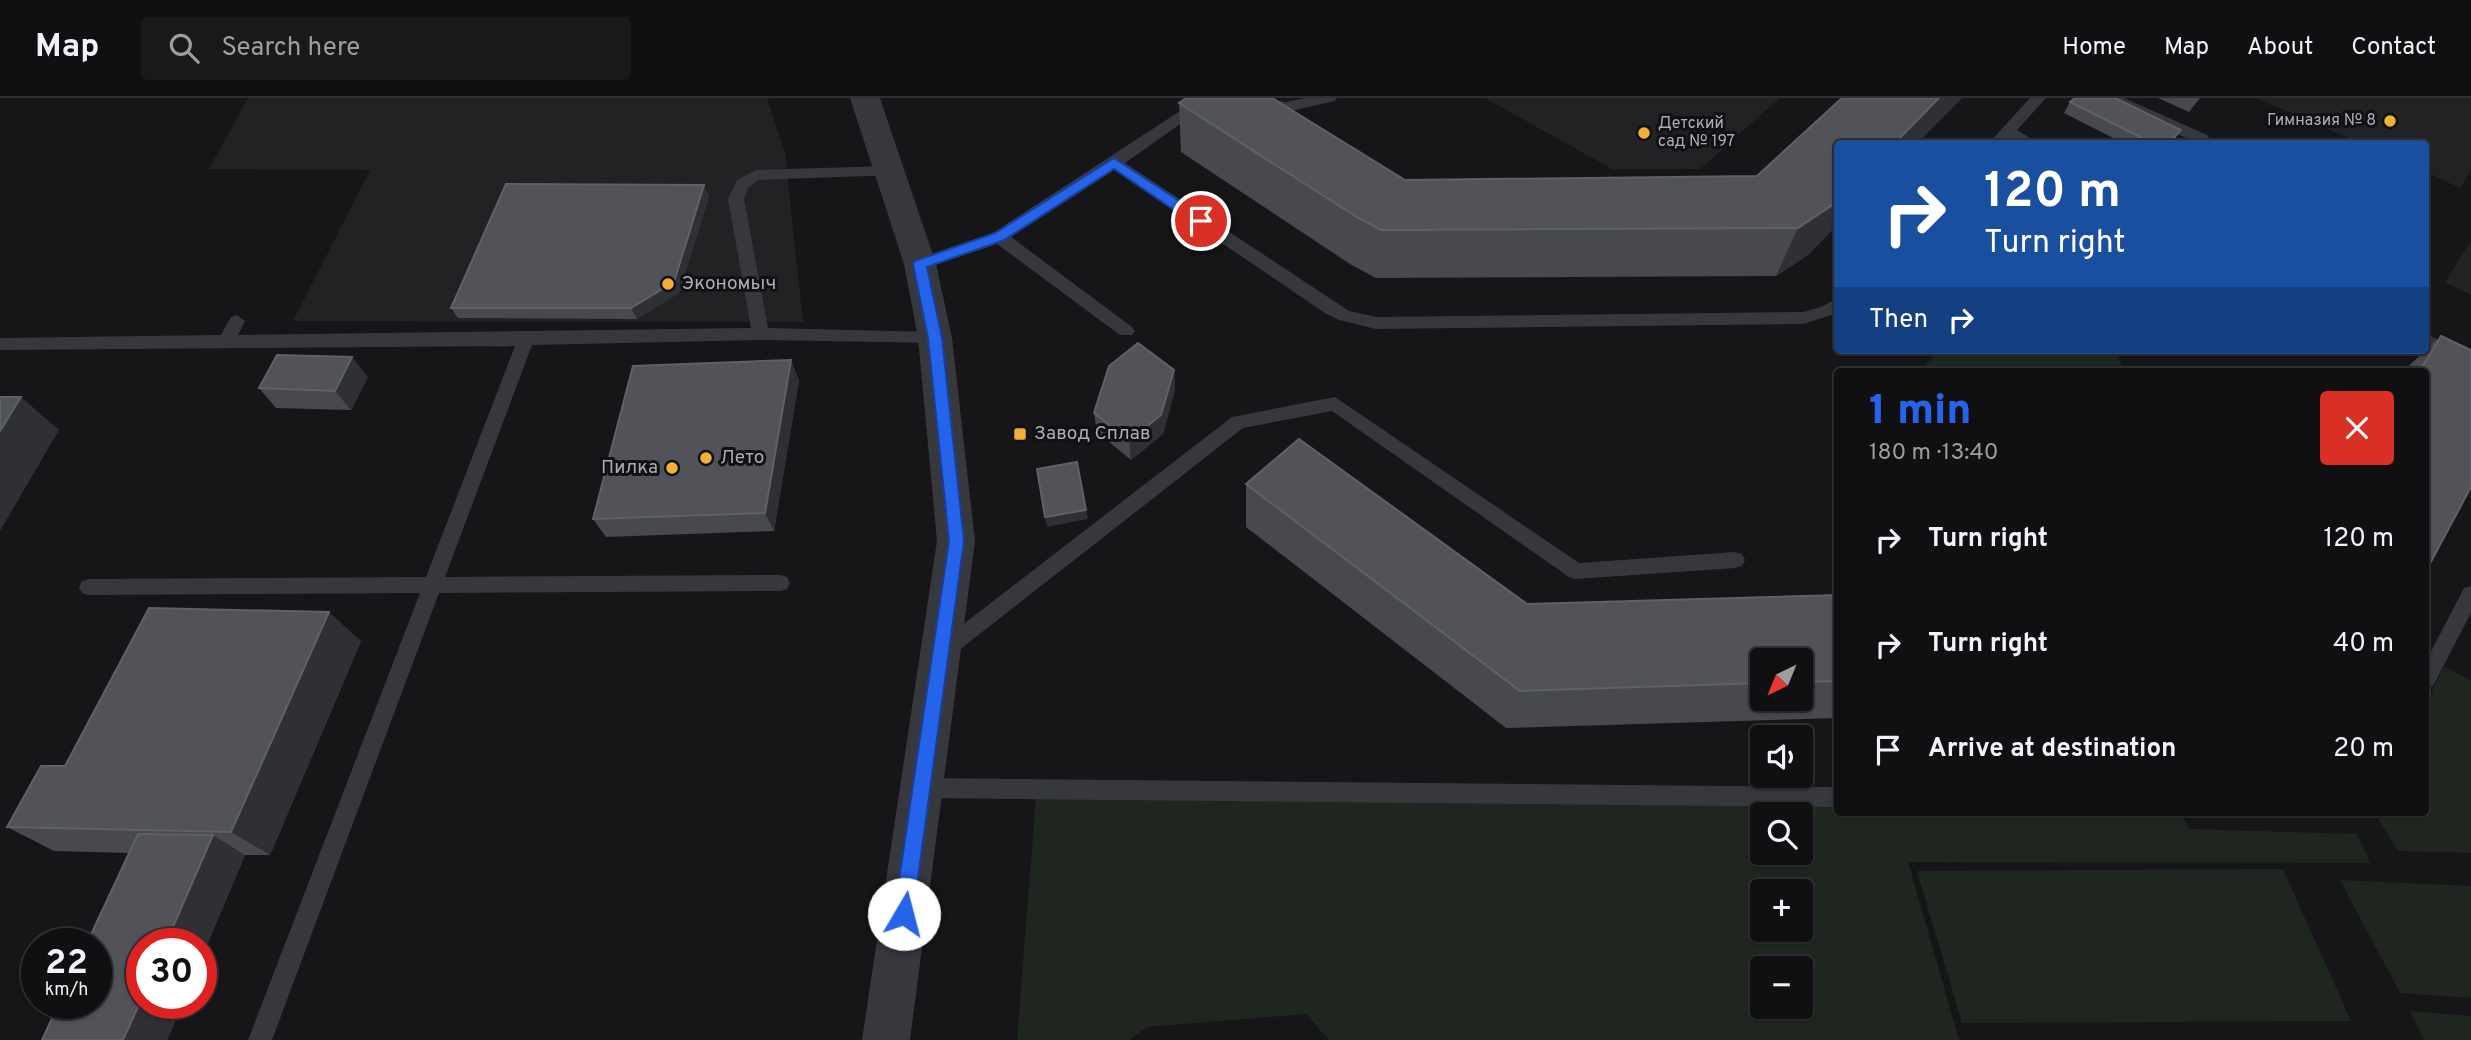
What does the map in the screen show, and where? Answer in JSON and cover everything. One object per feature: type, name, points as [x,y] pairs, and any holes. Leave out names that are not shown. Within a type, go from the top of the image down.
[{"type":"street","points":[[865,98],[920,264],[935,338],[956,541],[886,1040]]},
{"type":"lane","points":[[920,264],[999,237],[1210,98]]},
{"type":"lane","points":[[1233,98],[1286,107],[1330,98]]},
{"type":"lane","points":[[1999,140],[2039,98]]},
{"type":"lane","points":[[2111,98],[2202,139]]},
{"type":"lane","points":[[2007,131],[2024,140]]},
{"type":"lane","points":[[1114,163],[1331,309],[1361,321],[1376,323],[1803,318],[1826,312],[1834,307]]},
{"type":"lane","points":[[761,334],[736,199],[739,187],[746,179],[756,175],[889,171]]},
{"type":"lane","points":[[999,237],[1126,331]]},
{"type":"lane","points":[[227,340],[237,321]]},
{"type":"lane","points":[[0,344],[761,334],[935,338]]},
{"type":"lane","points":[[260,1040],[526,339]]},
{"type":"lane","points":[[2429,342],[2471,363]]},
{"type":"lane","points":[[940,653],[1238,422],[1335,404],[1576,571],[1735,560]]},
{"type":"lane","points":[[89,587],[780,583]]},
{"type":"lane","points":[[2429,674],[2471,594]]},
{"type":"lane","points":[[921,789],[1834,797]]},
{"type":"shaded area","points":[[248,98],[767,98],[785,153],[803,322],[293,321],[370,170],[209,169]]},
{"type":"shaded area","name":"Детский сад № 197","points":[[1485,98],[1780,98],[1700,169],[1612,169]]},
{"type":"shaded area","name":"Гимназия № 8","points":[[2257,98],[2471,98],[2471,170],[2460,188],[2429,173],[2429,140],[2353,140]]},
{"type":"shaded area","points":[[2471,241],[2471,295],[2445,282]]},
{"type":"shaded area","points":[[1936,354],[2116,354],[2122,368],[1923,368]]},
{"type":"shaded area","points":[[2444,666],[2471,681],[2471,853],[2398,851],[2376,816],[2429,816],[2429,697]]},
{"type":"shaded area","points":[[1036,796],[1750,804],[1750,865],[1813,865],[1813,805],[1834,805],[1834,816],[2183,816],[2189,829],[2357,834],[2370,863],[1908,862],[1959,1040],[1329,1040],[1306,1014],[1147,1027],[1129,1040],[1017,1040]]},
{"type":"shaded area","points":[[2283,869],[2351,1021],[1962,1023],[1917,871]]},
{"type":"shaded area","points":[[2340,880],[2471,886],[2471,998],[2400,993]]},
{"type":"shaded area","points":[[2410,1011],[2471,1016],[2471,1040],[2424,1040]]},
{"type":"building","points":[[1186,98],[1272,98],[1405,180],[1757,176],[1842,98],[1939,98],[1898,140],[1834,140],[1834,203],[1798,228],[1381,230],[1179,103]]},
{"type":"building","points":[[2075,98],[2115,98],[2181,130],[2172,140],[2146,140],[2070,102]]},
{"type":"building","points":[[506,184],[704,185],[674,282],[631,308],[451,308]]},
{"type":"building","points":[[2441,336],[2471,350],[2471,487],[2429,565],[2429,368],[2422,368]]},
{"type":"building","points":[[1138,343],[1174,370],[1161,415],[1129,441],[1094,413],[1109,366]]},
{"type":"building","points":[[277,355],[352,357],[335,391],[259,388]]},
{"type":"building","name":"Лето","points":[[791,360],[765,513],[593,519],[633,366]]},
{"type":"building","points":[[0,397],[21,397],[0,431]]},
{"type":"building","points":[[1299,439],[1527,604],[1834,595],[1834,681],[1813,682],[1813,648],[1750,648],[1750,683],[1520,691],[1246,484]]},
{"type":"building","points":[[1077,462],[1086,510],[1045,517],[1037,469]]},
{"type":"building","points":[[149,608],[329,612],[231,832],[7,827],[41,766],[65,766]]},
{"type":"building","points":[[138,834],[213,835],[173,928],[126,928],[126,1019],[132,1019],[123,1040],[42,1040],[52,1019],[112,1019],[112,928],[94,928]]},
{"type":"place","name":"Гимназия № 8","points":[[2390,121]]},
{"type":"place","name":"Детский сад № 197","points":[[1644,133]]},
{"type":"place","name":"Экономыч","points":[[668,284]]},
{"type":"place","name":"Завод Сплав","points":[[1020,434]]},
{"type":"place","name":"Лето","points":[[706,458]]},
{"type":"place","name":"Пилка","points":[[672,468]]},
{"type":"route","points":[[904,914],[956,541],[935,338],[920,264],[999,237],[1114,163],[1201,221]]}]
